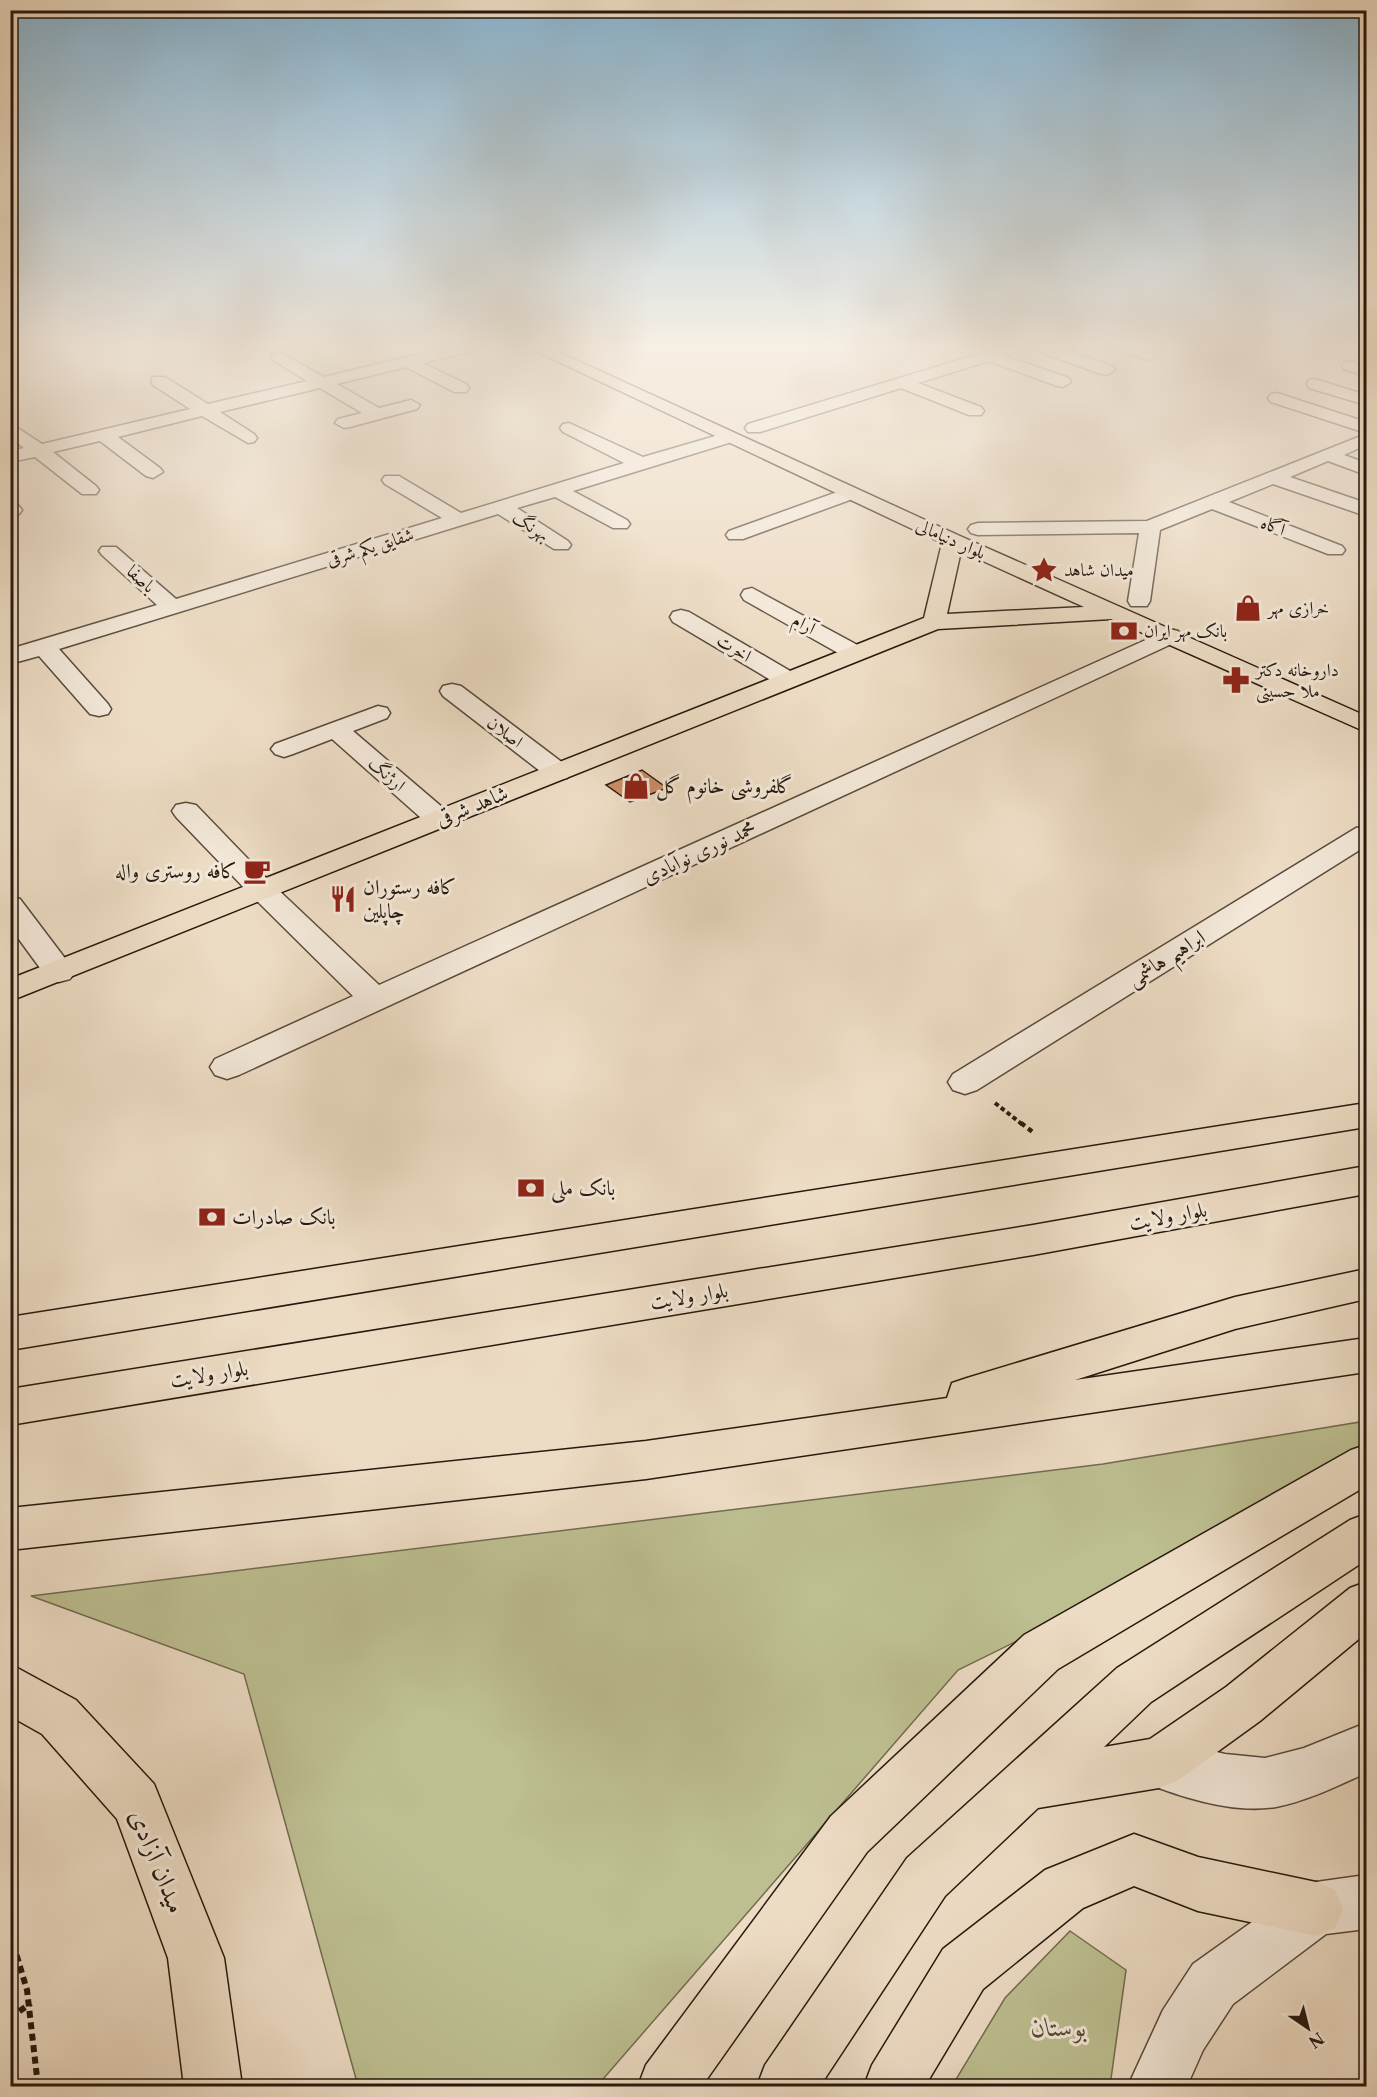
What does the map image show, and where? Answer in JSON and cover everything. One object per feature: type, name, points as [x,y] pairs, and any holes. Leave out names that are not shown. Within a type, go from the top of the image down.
[{"type":"main road","name":"بلوار دنیامالی","points":[[769,446],[851,493],[1366,725]]},
{"type":"main road","name":"بلوار دنیامالی","points":[[780,446],[978,529],[1293,670]]},
{"type":"main road","points":[[934,622],[953,540]]},
{"type":"main road","name":"شاهد شرقی","points":[[10,991],[934,622],[1116,612]]},
{"type":"main road","points":[[10,1334],[1366,1115]]},
{"type":"main road","name":"بلوار ولایت","points":[[10,1407],[1033,1240],[1366,1180]]},
{"type":"main road","points":[[874,1425],[1235,1312],[1366,1284]]},
{"type":"main road","points":[[10,1529],[645,1460],[1366,1355]]},
{"type":"main road","points":[[667,2086],[849,1834],[1041,1652],[1366,1464]]},
{"type":"main road","points":[[786,2086],[926,1877],[1134,1685],[1366,1535]]},
{"type":"main road","points":[[1029,1784],[1159,1763],[1244,1704],[1366,1604]]},
{"type":"main road","name":"میدان آزادی","points":[[10,1689],[59,1716],[136,1802],[196,1958],[213,2086]]},
{"type":"main road","points":[[893,2086],[963,1969],[1064,1889],[1134,1860],[1198,1884],[1341,1906]]},
{"type":"street","points":[[33,446],[89,490]]},
{"type":"street","points":[[10,457],[60,446]]},
{"type":"street","points":[[118,446],[153,472]]},
{"type":"street","points":[[605,446],[641,464]]},
{"type":"street","name":"شقایق یکم شرقی","points":[[10,657],[695,446]]},
{"type":"street","points":[[978,529],[1150,527],[1350,446]]},
{"type":"street","points":[[1328,455],[1366,469]]},
{"type":"street","points":[[1272,477],[1366,510]]},
{"type":"street","points":[[392,480],[459,520]]},
{"type":"street","points":[[557,490],[620,524]]},
{"type":"street","points":[[736,535],[851,493]]},
{"type":"street","name":"آگاه","points":[[1212,502],[1335,550]]},
{"type":"street","name":"بهرنگ","points":[[501,507],[561,544]]},
{"type":"street","points":[[1139,602],[1150,527]]},
{"type":"street","name":"باصفا","points":[[109,550],[173,608]]},
{"type":"street","name":"آرام","points":[[752,595],[855,653]]},
{"type":"street","name":"اخرت","points":[[681,616],[788,680]]},
{"type":"street","name":"محمد نوری نوآبادی","points":[[227,1068],[1170,636]]},
{"type":"street","points":[[44,647],[99,709]]},
{"type":"street","name":"اصلان","points":[[452,691],[558,772]]},
{"type":"street","points":[[284,749],[378,713]]},
{"type":"street","name":"ارژنگ","points":[[335,729],[439,819]]},
{"type":"street","points":[[186,811],[262,890],[376,1000]]},
{"type":"street","name":"ابراهیم هاشمی","points":[[965,1082],[1366,834]]},
{"type":"street","points":[[10,905],[59,972]]},
{"type":"street","points":[[1159,1763],[1244,1783],[1266,1783],[1288,1778],[1366,1748]]},
{"type":"street","points":[[1157,2086],[1183,2030],[1213,1984],[1341,1906]]},
{"type":"path","points":[[965,1082],[1073,1162]]},
{"type":"path","points":[[10,1933],[21,1957],[31,2003],[38,2086]]},
{"type":"path","points":[[10,2018],[31,2003]]},
{"type":"green space","points":[[1366,1421],[1366,1457],[1318,1493],[958,1670],[597,2086],[358,2086],[244,1674],[31,1596],[1103,1464]]},
{"type":"green space","name":"بوستان","points":[[1070,1931],[1126,1970],[1110,2086],[952,2086],[1005,1998]]},
{"type":"building","name":"گلفروشی خانوم گل","points":[[642,770],[667,788],[630,802],[606,785]]},
{"type":"place","name":"میدان شاهد","points":[[1044,570]]},
{"type":"place","name":"خرازی مهر","points":[[1248,608]]},
{"type":"place","name":"بانک مهر ایران","points":[[1124,631]]},
{"type":"place","name":"داروخانه دکتر ملا حسینی","points":[[1236,680]]},
{"type":"place","name":"گلفروشی خانوم گل","points":[[636,786]]},
{"type":"place","name":"کافه روستری واله","points":[[257,871]]},
{"type":"place","name":"کافه رستوران چاپلین","points":[[343,899]]},
{"type":"place","name":"بانک ملی","points":[[531,1188]]},
{"type":"place","name":"بانک صادرات","points":[[212,1217]]}]
